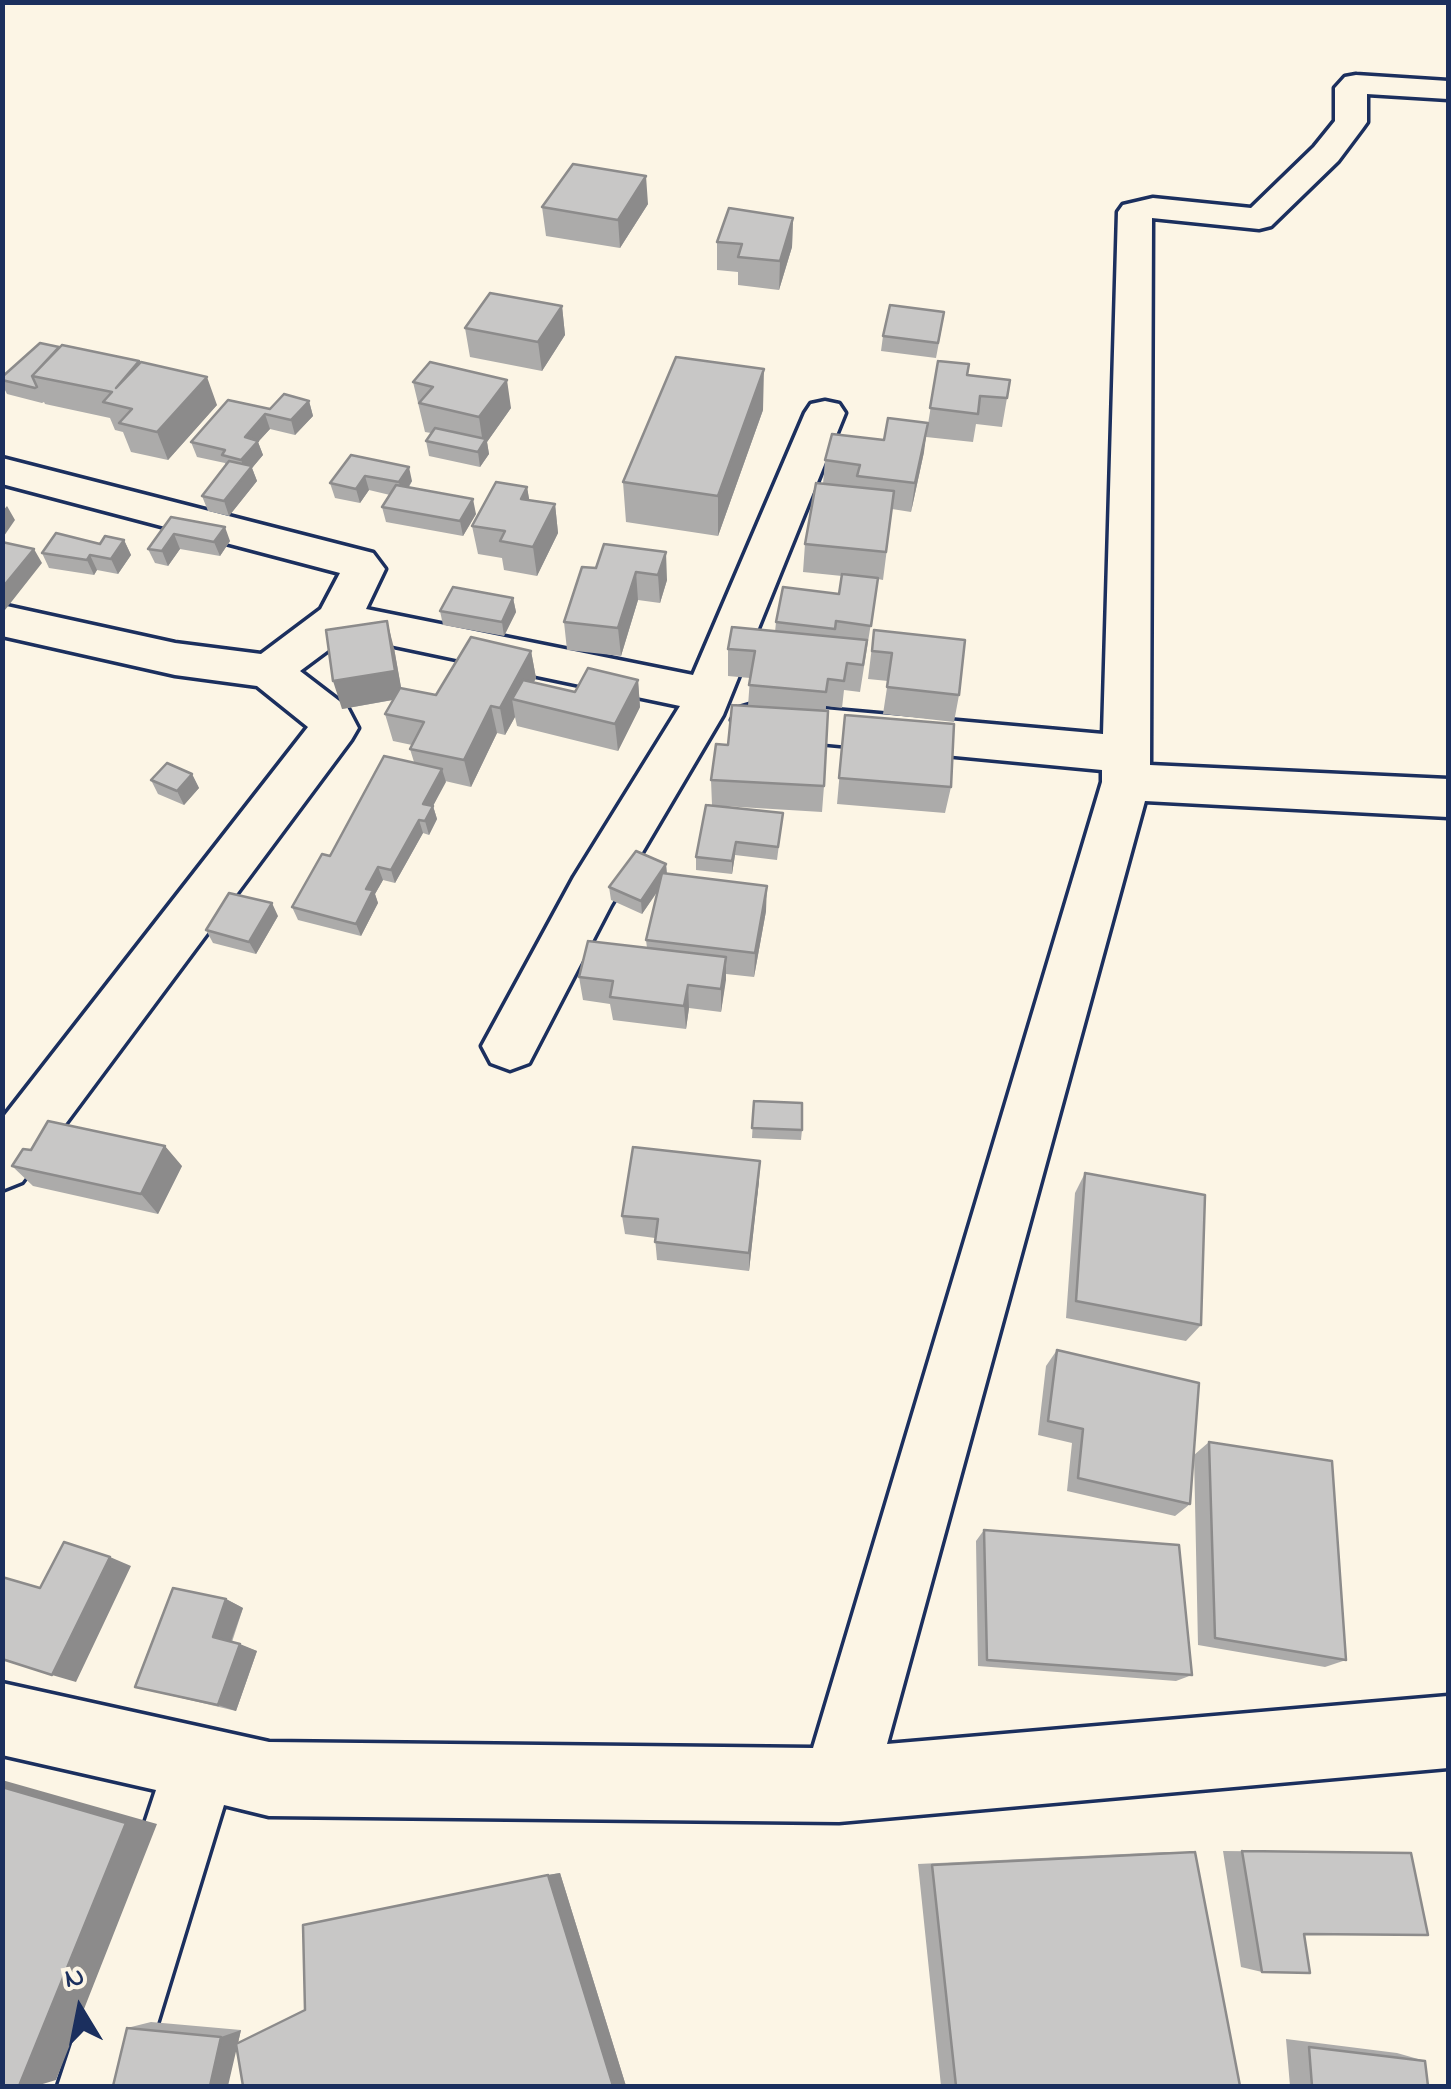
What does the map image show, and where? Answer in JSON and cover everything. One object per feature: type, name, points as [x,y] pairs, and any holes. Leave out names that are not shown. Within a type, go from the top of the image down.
[{"type":"street","points":[[839,1785],[1126,768],[1135,212],[1153,208],[1259,219],[1326,154],[1350,122],[1351,88],[1356,84],[1448,90]]},
{"type":"street","points":[[510,1046],[592,890],[704,705],[824,413]]},
{"type":"street","points":[[2,471],[358,563],[364,568],[339,619],[268,672]]},
{"type":"street","points":[[339,619],[704,705],[1126,768],[1448,798]]},
{"type":"street","points":[[2,620],[175,659],[268,672],[330,719],[334,728],[2,1164]]},
{"type":"street","points":[[2,1720],[269,1779],[839,1785],[1448,1732]]},
{"type":"street","points":[[98,2086],[202,1763]]},
{"type":"building","points":[[573,164],[646,176],[618,220],[542,207]]},
{"type":"building","points":[[729,208],[793,218],[780,261],[738,257],[742,244],[717,242]]},
{"type":"building","points":[[490,293],[562,306],[538,342],[465,328]]},
{"type":"building","points":[[890,305],[944,312],[938,343],[883,336]]},
{"type":"building","points":[[40,343],[59,347],[32,376],[37,387],[2,380],[2,377]]},
{"type":"building","points":[[62,345],[139,361],[116,388],[141,362],[207,377],[157,432],[119,423],[132,409],[103,402],[112,392],[32,376]]},
{"type":"building","points":[[676,357],[764,369],[718,496],[623,482]]},
{"type":"building","points":[[938,361],[969,364],[967,375],[1010,380],[1007,398],[980,396],[978,414],[930,408]]},
{"type":"building","points":[[430,362],[507,380],[479,417],[419,403],[433,387],[413,382]]},
{"type":"building","points":[[284,394],[309,401],[291,420],[265,414],[245,437],[258,441],[241,460],[222,455],[225,450],[191,442],[228,400],[270,409]]},
{"type":"building","points":[[888,418],[928,423],[915,483],[857,476],[860,465],[825,460],[832,434],[884,440]]},
{"type":"building","points":[[435,428],[486,439],[478,452],[426,441]]},
{"type":"building","points":[[351,455],[409,467],[399,482],[365,476],[356,489],[330,483]]},
{"type":"building","points":[[229,461],[252,466],[224,501],[202,496]]},
{"type":"building","points":[[496,482],[527,487],[521,499],[555,504],[533,547],[500,541],[505,531],[472,526]]},
{"type":"building","points":[[816,483],[894,491],[886,552],[805,544]]},
{"type":"building","points":[[396,485],[473,499],[460,521],[382,507]]},
{"type":"building","points":[[171,517],[225,527],[214,542],[174,534],[162,551],[148,549]]},
{"type":"building","points":[[56,533],[100,544],[105,536],[124,540],[111,559],[90,555],[87,560],[42,553]]},
{"type":"building","points":[[2,542],[34,549],[2,588]]},
{"type":"building","points":[[604,544],[666,552],[658,575],[636,572],[618,628],[564,622],[582,567],[596,568]]},
{"type":"building","points":[[842,574],[878,578],[871,626],[836,621],[835,629],[776,622],[783,587],[839,594]]},
{"type":"building","points":[[453,587],[513,598],[502,622],[440,611]]},
{"type":"building","points":[[387,621],[395,671],[333,681],[326,630]]},
{"type":"building","points":[[732,627],[867,640],[863,665],[847,663],[844,681],[828,679],[826,692],[749,685],[755,651],[728,649]]},
{"type":"building","points":[[874,630],[965,640],[959,695],[887,687],[892,653],[872,651]]},
{"type":"building","points":[[471,637],[531,651],[500,708],[491,706],[464,760],[410,749],[424,722],[385,714],[400,688],[436,695]]},
{"type":"building","points":[[588,668],[638,680],[615,724],[512,699],[523,680],[575,692]]},
{"type":"building","points":[[732,705],[828,711],[824,786],[711,780],[716,744],[728,745]]},
{"type":"building","points":[[845,715],[954,724],[951,787],[839,778]]},
{"type":"building","points":[[384,756],[442,769],[423,804],[433,806],[425,821],[419,820],[391,870],[378,867],[366,889],[373,890],[356,924],[292,907],[322,854],[330,856]]},
{"type":"building","points":[[167,763],[192,774],[177,791],[151,780]]},
{"type":"building","points":[[706,805],[783,813],[778,847],[736,842],[732,861],[696,857]]},
{"type":"building","points":[[636,851],[666,864],[641,901],[609,887]]},
{"type":"building","points":[[662,873],[767,886],[755,953],[646,940]]},
{"type":"building","points":[[229,893],[272,903],[249,942],[206,930]]},
{"type":"building","points":[[588,941],[726,957],[721,989],[688,985],[684,1006],[610,997],[613,981],[579,977]]},
{"type":"building","points":[[754,1101],[802,1103],[802,1130],[752,1128]]},
{"type":"building","points":[[48,1121],[165,1146],[141,1194],[12,1166],[23,1149],[31,1150]]},
{"type":"building","points":[[633,1147],[760,1161],[749,1253],[655,1242],[658,1219],[622,1216]]},
{"type":"building","points":[[1085,1173],[1205,1195],[1201,1325],[1076,1301]]},
{"type":"building","points":[[1057,1350],[1199,1383],[1190,1504],[1078,1478],[1083,1429],[1048,1421]]},
{"type":"building","points":[[1209,1442],[1332,1461],[1346,1660],[1215,1638]]},
{"type":"building","points":[[984,1530],[1179,1545],[1192,1675],[987,1660]]},
{"type":"building","points":[[64,1542],[110,1557],[52,1675],[2,1659],[2,1577],[40,1588]]},
{"type":"building","points":[[173,1588],[226,1599],[213,1637],[240,1644],[218,1705],[135,1687]]},
{"type":"building","points":[[2,1787],[126,1823],[19,2086],[2,2086]]},
{"type":"building","points":[[1242,1851],[1411,1853],[1428,1935],[1304,1934],[1310,1973],[1262,1972]]},
{"type":"building","points":[[1195,1852],[1240,2086],[956,2086],[932,1865]]},
{"type":"building","points":[[548,1875],[613,2086],[243,2086],[236,2044],[305,2010],[303,1925]]},
{"type":"building","points":[[127,2028],[221,2037],[210,2086],[113,2086]]},
{"type":"building","points":[[1309,2047],[1425,2061],[1428,2086],[1312,2086]]}]
